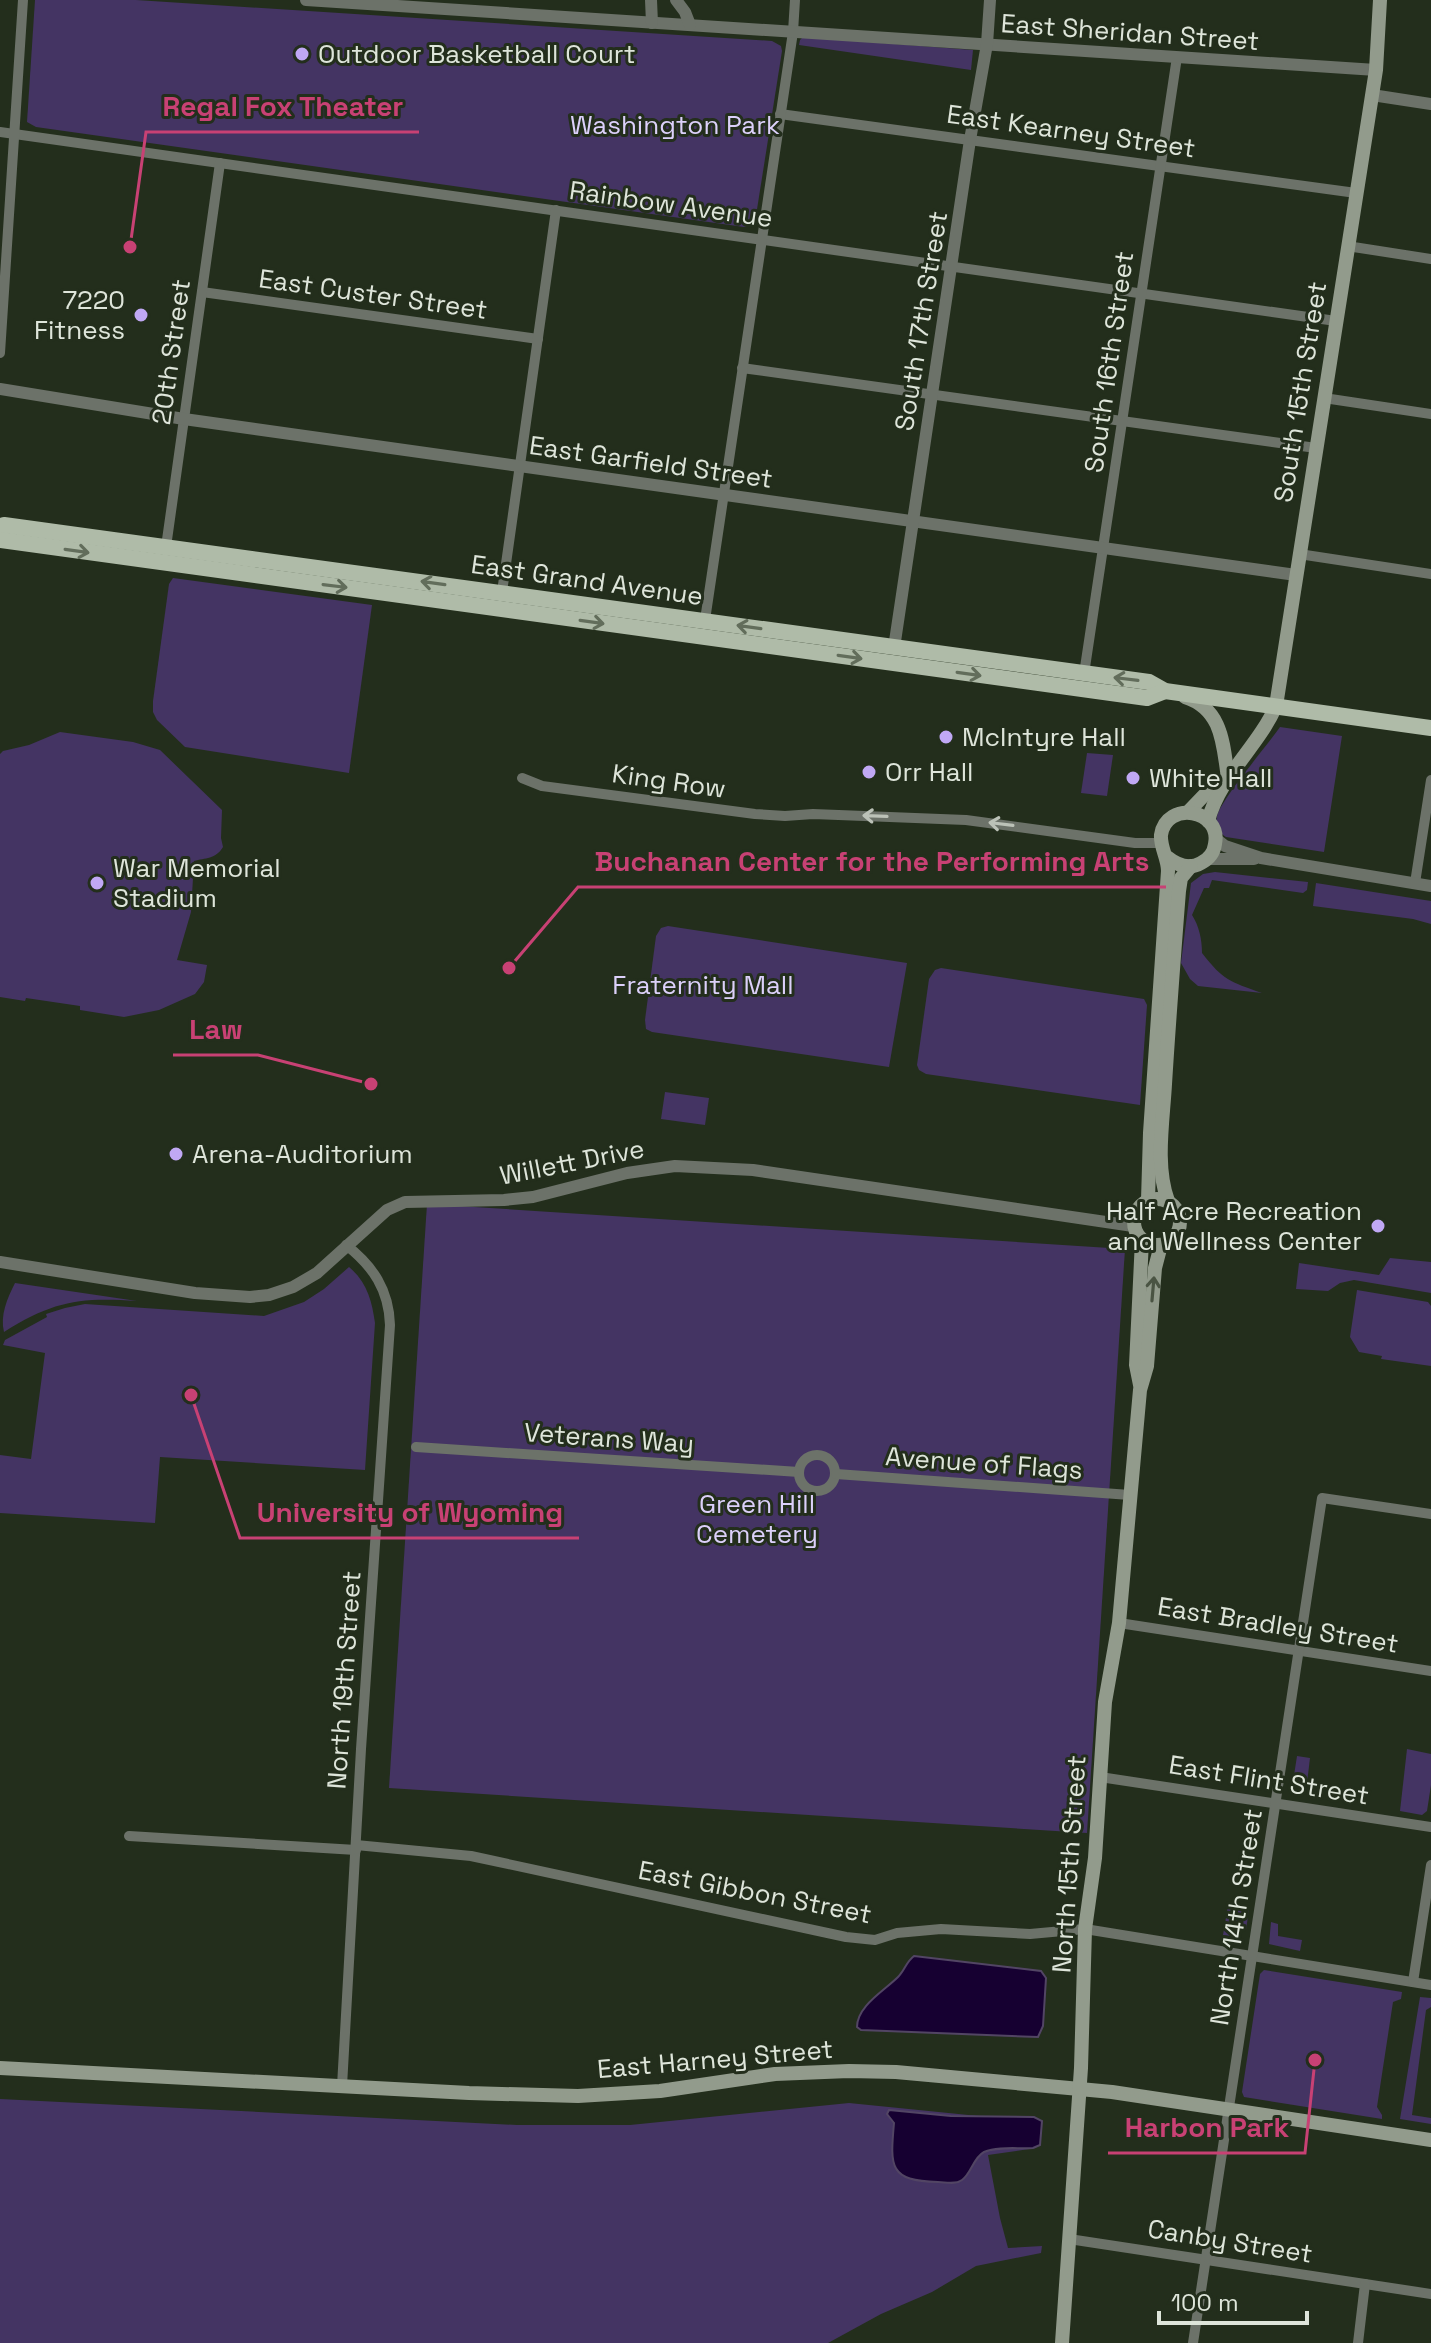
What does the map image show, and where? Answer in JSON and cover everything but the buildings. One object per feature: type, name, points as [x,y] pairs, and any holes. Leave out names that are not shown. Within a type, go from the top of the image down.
[{"type":"main road","name":"South 15th Street","points":[[1208,821],[1228,778],[1276,706],[1376,70],[1380,0]]},
{"type":"main road","name":"East Grand Avenue","points":[[0,527],[4,525],[502,592],[1149,682],[1165,691],[1431,728]]},
{"type":"main road","name":"East Grand Avenue","points":[[0,540],[1147,698],[1165,691]]},
{"type":"main road","points":[[1165,691],[1194,700],[1212,714],[1223,739],[1228,778]]},
{"type":"main road","name":"South 15th Street","points":[[1164,850],[1165,824],[1175,815],[1188,812],[1213,786],[1228,778]]},
{"type":"main road","points":[[1148,1200],[1165,993],[1181,878],[1191,866],[1207,859],[1216,839],[1208,821],[1201,815],[1188,812]]},
{"type":"main road","points":[[1164,850],[1181,865],[1191,866]]},
{"type":"main road","points":[[1164,850],[1165,993]]},
{"type":"main road","name":"North 15th Street","points":[[1062,2343],[1079,2089],[1085,1929],[1095,1858],[1105,1702],[1119,1623],[1140,1390],[1147,1366],[1155,1268],[1161,1245],[1175,1237],[1180,1227],[1178,1211],[1168,1201],[1163,1185],[1165,993]]},
{"type":"main road","points":[[1161,1245],[1142,1240],[1133,1226],[1136,1211],[1148,1200],[1159,1198],[1168,1201]]},
{"type":"main road","name":"North 15th Street","points":[[1140,1390],[1136,1365],[1142,1240]]},
{"type":"main road","name":"East Harney Street","points":[[0,2068],[531,2095],[621,2095],[775,2074],[896,2072],[1079,2089],[1431,2140]]},
{"type":"street","points":[[0,353],[23,0]]},
{"type":"street","name":"East Sheridan Street","points":[[306,0],[460,5],[652,23],[1376,70]]},
{"type":"street","points":[[651,0],[652,23]]},
{"type":"street","points":[[676,0],[690,25]]},
{"type":"street","points":[[705,620],[793,32],[795,0]]},
{"type":"street","name":"South 17th Street","points":[[894,648],[987,44],[990,0]]},
{"type":"street","name":"South 16th Street","points":[[1084,674],[1177,57]]},
{"type":"street","points":[[1372,95],[1431,104]]},
{"type":"street","name":"East Kearney Street","points":[[780,114],[1356,193]]},
{"type":"street","name":"Rainbow Avenue","points":[[0,132],[1336,321]]},
{"type":"street","name":"20th Street","points":[[166,547],[220,163]]},
{"type":"street","points":[[502,592],[556,210]]},
{"type":"street","points":[[1347,246],[1431,259]]},
{"type":"street","name":"East Custer Street","points":[[202,292],[538,339]]},
{"type":"street","points":[[742,368],[1316,448]]},
{"type":"street","name":"East Garfield Street","points":[[0,389],[184,419],[1296,575]]},
{"type":"street","points":[[1324,398],[1431,414]]},
{"type":"street","points":[[1299,554],[1431,574]]},
{"type":"street","name":"King Row","points":[[522,778],[542,786],[755,814],[966,820],[1135,843],[1164,850]]},
{"type":"street","points":[[1415,883],[1431,780]]},
{"type":"street","points":[[1216,839],[1225,846],[1261,858],[1431,886]]},
{"type":"street","points":[[1207,859],[1261,858]]},
{"type":"street","name":"Willett Drive","points":[[0,1262],[195,1293],[250,1297],[282,1291],[306,1280],[387,1210],[405,1202],[533,1197],[627,1173],[675,1166],[753,1170],[1133,1226]]},
{"type":"street","name":"North 19th Street","points":[[342,2086],[390,1325],[388,1301],[377,1275],[346,1245]]},
{"type":"street","name":"Veterans Way","points":[[416,1447],[799,1472]]},
{"type":"street","points":[[818,1455],[832,1463],[836,1474],[829,1488],[814,1491],[801,1482],[799,1472],[807,1458],[818,1455]]},
{"type":"street","name":"Avenue of Flags","points":[[836,1474],[1130,1495]]},
{"type":"street","name":"North 14th Street","points":[[1193,2343],[1322,1498],[1431,1514]]},
{"type":"street","name":"East Bradley Street","points":[[1119,1623],[1431,1671]]},
{"type":"street","name":"East Flint Street","points":[[1100,1777],[1431,1827]]},
{"type":"street","name":"East Gibbon Street","points":[[129,1836],[471,1856],[846,1937],[875,1940],[897,1933],[941,1929],[1021,1934],[1085,1929],[1431,1985]]},
{"type":"street","points":[[1413,1982],[1431,1865]]},
{"type":"street","name":"Canby Street","points":[[1069,2239],[1431,2294]]},
{"type":"street","points":[[1358,2343],[1365,2284]]},
{"type":"green space","name":"Washington Park","points":[[35,0],[136,0],[772,41],[781,46],[782,51],[755,222],[753,227],[744,227],[36,127],[27,122]]},
{"type":"green space","points":[[803,37],[973,50],[971,70],[799,45]]},
{"type":"green space","points":[[173,578],[372,605],[349,773],[185,747],[157,720],[153,701],[169,584]]},
{"type":"green space","points":[[1280,727],[1342,736],[1324,852],[1226,837],[1218,828],[1217,816],[1227,797]]},
{"type":"green space","name":"War Memorial Stadium","points":[[60,732],[133,742],[160,750],[222,810],[223,847],[214,856],[194,861],[191,912],[177,960],[207,965],[204,982],[195,994],[159,1010],[124,1017],[80,1010],[80,1006],[0,997],[0,754]]},
{"type":"green space","points":[[1087,753],[1113,755],[1107,796],[1081,793]]},
{"type":"green space","points":[[1215,872],[1308,882],[1307,890],[1303,893],[1212,880],[1209,888],[1204,888],[1192,915],[1200,933],[1202,953],[1210,962],[1228,979],[1262,993],[1198,986],[1181,963],[1191,883],[1203,874]]},
{"type":"green space","points":[[1316,883],[1431,901],[1431,924],[1313,906]]},
{"type":"green space","name":"Fraternity Mall","points":[[668,926],[907,963],[889,1067],[646,1029],[656,936],[661,928]]},
{"type":"green space","points":[[941,968],[1144,999],[1147,1005],[1140,1105],[926,1074],[919,1070],[917,1065],[929,979],[935,970]]},
{"type":"green space","points":[[665,1092],[709,1098],[705,1125],[661,1119]]},
{"type":"green space","name":"Green Hill Cemetery","points":[[427,1204],[1125,1249],[1087,1833],[389,1788]]},
{"type":"green space","points":[[1390,1258],[1431,1262],[1431,1293],[1354,1280],[1340,1283],[1328,1291],[1296,1289],[1299,1263],[1379,1275]]},
{"type":"green space","points":[[349,1267],[368,1292],[375,1323],[365,1470],[160,1457],[155,1523],[0,1513],[0,1455],[31,1459],[45,1353],[3,1345],[5,1340],[47,1317],[46,1314],[85,1304],[264,1316],[304,1302]]},
{"type":"green space","points":[[15,1283],[137,1301],[68,1303],[37,1314],[4,1332],[4,1313]]},
{"type":"green space","points":[[1357,1290],[1428,1302],[1431,1306],[1431,1366],[1381,1359],[1382,1356],[1359,1352],[1350,1337]]},
{"type":"green space","points":[[1407,1749],[1431,1754],[1431,1785],[1427,1811],[1422,1815],[1400,1811]]},
{"type":"green space","points":[[1297,1756],[1310,1758],[1307,1783],[1292,1788]]},
{"type":"green space","points":[[1228,1906],[1249,1909],[1246,1930],[1238,1928],[1231,1936],[1223,1935]]},
{"type":"green space","points":[[1271,1922],[1278,1924],[1278,1936],[1302,1940],[1300,1951],[1269,1944]]},
{"type":"green space","points":[[1264,1970],[1402,1992],[1401,1999],[1393,2002],[1377,2107],[1382,2119],[1244,2097],[1242,2092],[1260,1974]]},
{"type":"green space","points":[[1420,1997],[1431,1998],[1431,2007],[1426,2010],[1412,2115],[1431,2118],[1431,2124],[1400,2119]]},
{"type":"green space","points":[[0,2099],[517,2125],[630,2125],[849,2103],[1038,2122],[1040,2139],[1036,2148],[988,2155],[1008,2248],[1042,2246],[1041,2253],[976,2266],[932,2292],[881,2314],[828,2343],[0,2343]]},
{"type":"shaded area","points":[[914,1956],[1041,1971],[1046,1978],[1043,2026],[1038,2037],[861,2030],[857,2027],[861,2012],[898,1977]]},
{"type":"shaded area","points":[[889,2110],[951,2116],[1034,2117],[1042,2121],[1040,2145],[984,2152],[960,2182],[910,2179],[896,2169],[893,2161],[894,2123],[887,2114]]},
{"type":"place","name":"Outdoor Basketball Court","points":[[302,54]]},
{"type":"place","name":"Regal Fox Theater","points":[[130,247]]},
{"type":"place","name":"7220 Fitness","points":[[141,315]]},
{"type":"place","name":"McIntyre Hall","points":[[946,737]]},
{"type":"place","name":"Orr Hall","points":[[869,772]]},
{"type":"place","name":"White Hall","points":[[1133,778]]},
{"type":"place","name":"War Memorial Stadium","points":[[97,883]]},
{"type":"place","name":"Buchanan Center for the Performing Arts","points":[[509,968]]},
{"type":"place","name":"Law","points":[[371,1084]]},
{"type":"place","name":"Arena-Auditorium","points":[[176,1154]]},
{"type":"place","name":"Half Acre Recreation and Wellness Center","points":[[1378,1226]]},
{"type":"place","name":"University of Wyoming","points":[[191,1395]]},
{"type":"place","name":"Harbon Park","points":[[1315,2060]]}]
